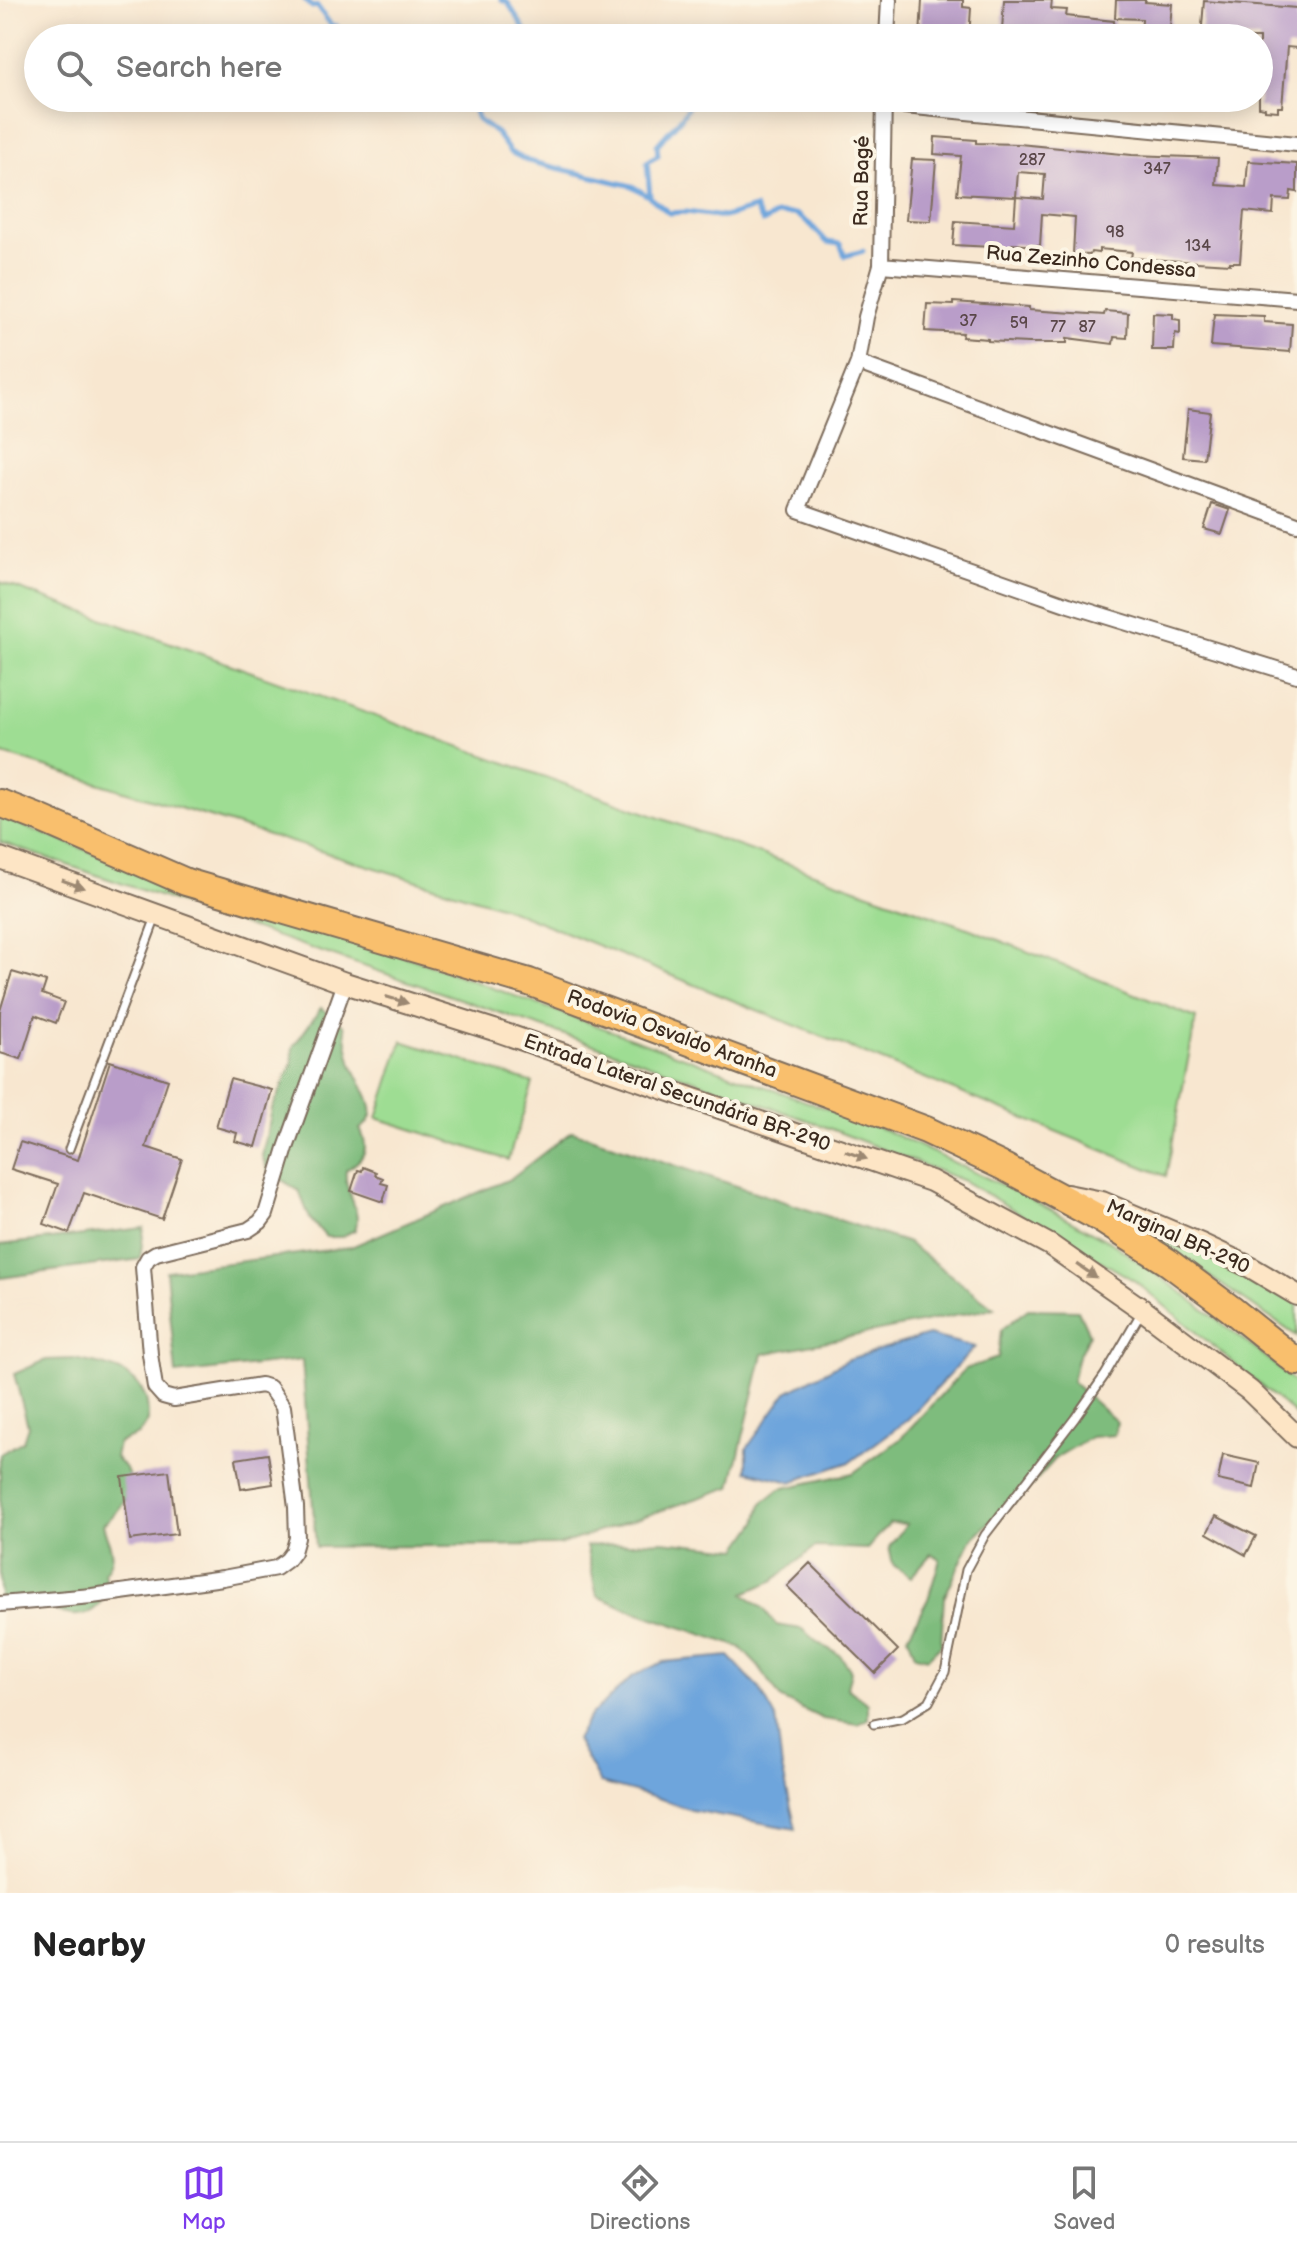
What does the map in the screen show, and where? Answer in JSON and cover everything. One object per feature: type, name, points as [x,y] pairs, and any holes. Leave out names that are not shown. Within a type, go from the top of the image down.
[{"type":"highway","name":"Rodovia Osvaldo Aranha","points":[[0,803],[186,882],[529,982],[926,1130],[1054,1192],[1099,1218],[1168,1262],[1297,1362]]},
{"type":"main road","name":"Entrada Lateral Secundária BR-290","points":[[0,858],[345,983],[494,1030],[931,1181],[1050,1245],[1143,1310],[1250,1391],[1297,1437]]},
{"type":"main road","name":"Marginal BR-290","points":[[1054,1192],[1102,1202],[1250,1267],[1297,1295]]},
{"type":"street","points":[[888,24],[889,0]]},
{"type":"street","name":"Rua Bagé","points":[[884,112],[881,265],[866,317],[858,363],[798,510],[1069,605],[1297,675]]},
{"type":"street","points":[[990,112],[1297,144]]},
{"type":"street","name":"Rua Zezinho Condessa","points":[[881,265],[1297,299]]},
{"type":"street","points":[[858,363],[1297,524]]},
{"type":"street","points":[[0,1604],[92,1596],[223,1578],[276,1568],[293,1552],[297,1538],[296,1507],[283,1407],[270,1388],[261,1385],[174,1399],[163,1396],[155,1387],[143,1267],[148,1258],[156,1253],[248,1230],[266,1214],[286,1148],[345,983]]},
{"type":"lane","points":[[69,1149],[157,915]]},
{"type":"lane","points":[[874,1724],[903,1718],[929,1702],[945,1672],[966,1570],[985,1535],[1075,1418],[1105,1375],[1143,1310]]},
{"type":"green space","points":[[0,582],[973,930],[1196,1018],[1166,1176],[503,907],[0,753]]},
{"type":"green space","points":[[0,817],[180,886],[410,958],[885,1130],[1023,1195],[1112,1243],[1180,1291],[1297,1385],[1297,1416],[1135,1281],[964,1181],[818,1124],[615,1052],[0,842]]},
{"type":"green space","points":[[321,1008],[344,1025],[352,1064],[371,1108],[371,1116],[360,1129],[365,1142],[364,1153],[358,1162],[346,1170],[357,1222],[355,1230],[341,1237],[326,1237],[310,1219],[299,1191],[268,1171],[262,1156],[272,1109],[292,1064],[293,1047]]},
{"type":"green space","points":[[402,1041],[533,1083],[508,1160],[377,1118]]},
{"type":"green space","points":[[572,1131],[908,1243],[994,1308],[763,1354],[731,1487],[559,1545],[316,1547],[302,1360],[176,1374],[166,1271],[351,1247],[510,1179]]},
{"type":"green space","points":[[1145,1226],[1297,1301],[1297,1336],[1156,1240]]},
{"type":"green space","points":[[144,1228],[140,1259],[0,1278],[0,1245]]},
{"type":"green space","points":[[1028,1309],[1078,1310],[1089,1334],[1077,1359],[1072,1382],[1117,1422],[1114,1435],[1091,1437],[1057,1457],[1021,1497],[971,1540],[944,1598],[941,1645],[928,1658],[915,1655],[908,1636],[928,1599],[940,1559],[931,1554],[911,1577],[893,1565],[889,1547],[907,1524],[890,1523],[867,1549],[815,1547],[773,1581],[744,1593],[764,1609],[776,1625],[802,1629],[818,1643],[840,1655],[851,1671],[847,1688],[868,1704],[868,1719],[858,1724],[823,1719],[781,1699],[740,1647],[597,1596],[586,1546],[662,1541],[738,1549],[757,1522],[762,1503],[780,1489],[853,1473],[899,1440],[965,1369],[998,1358],[1001,1330]]},
{"type":"green space","points":[[74,1359],[115,1369],[132,1379],[145,1396],[148,1421],[138,1435],[118,1443],[115,1458],[125,1468],[129,1484],[120,1507],[103,1524],[112,1555],[104,1573],[106,1589],[102,1600],[86,1614],[70,1615],[54,1610],[41,1601],[0,1603],[0,1454],[23,1441],[28,1426],[14,1374],[46,1360]]},
{"type":"water","points":[[928,1335],[975,1347],[907,1420],[850,1462],[791,1482],[747,1471],[747,1448],[787,1392],[849,1359]]},
{"type":"water","points":[[729,1656],[759,1688],[776,1718],[782,1768],[796,1829],[691,1810],[600,1783],[576,1740],[589,1717],[633,1676],[663,1662]]},
{"type":"building","points":[[922,0],[963,0],[963,7],[971,8],[970,24],[921,24]]},
{"type":"building","points":[[1004,0],[1052,0],[1051,9],[1067,10],[1066,16],[1114,21],[1114,24],[1002,24]]},
{"type":"building","points":[[1116,0],[1172,4],[1170,24],[1142,24],[1142,19],[1115,18]]},
{"type":"building","points":[[1204,1],[1297,8],[1297,48],[1287,47],[1282,107],[1278,107],[1278,111],[1273,111],[1273,24],[1202,24]]},
{"type":"building","points":[[935,137],[1132,155],[1218,158],[1216,185],[1246,187],[1248,161],[1297,164],[1297,192],[1291,191],[1290,200],[1274,199],[1273,214],[1244,211],[1240,262],[1230,264],[1131,258],[1132,252],[1099,249],[1099,253],[1091,252],[1090,255],[1073,254],[1075,217],[1042,214],[1040,246],[953,245],[955,221],[1014,225],[1016,197],[957,194],[961,156],[934,154]],"holes":[[[1018,172],[1045,174],[1043,199],[1016,197]]]},
{"type":"building","points":[[912,159],[936,160],[931,221],[906,220]]},
{"type":"building","points":[[953,302],[1104,315],[1105,311],[1128,313],[1127,338],[1114,337],[1113,344],[1067,338],[1067,343],[1029,343],[988,341],[962,337],[963,333],[925,331],[927,304],[953,305]]},
{"type":"building","points":[[1153,313],[1173,314],[1173,319],[1180,320],[1180,334],[1175,333],[1174,350],[1152,350]]},
{"type":"building","points":[[1214,314],[1264,316],[1264,322],[1292,324],[1290,352],[1211,346]]},
{"type":"building","points":[[1188,409],[1210,412],[1204,459],[1183,457]]},
{"type":"building","points":[[1212,504],[1230,510],[1222,534],[1204,529]]},
{"type":"building","points":[[12,972],[46,982],[42,994],[64,1002],[56,1023],[35,1015],[21,1059],[0,1053],[0,1011]]},
{"type":"building","points":[[110,1061],[168,1080],[146,1147],[182,1159],[162,1219],[84,1193],[69,1233],[44,1224],[58,1184],[11,1169],[20,1142],[78,1160]]},
{"type":"building","points":[[230,1079],[272,1090],[256,1147],[235,1141],[237,1133],[216,1127]]},
{"type":"building","points":[[363,1167],[376,1172],[375,1175],[383,1178],[381,1183],[388,1185],[383,1202],[351,1191],[358,1170],[362,1171]]},
{"type":"building","points":[[268,1454],[273,1484],[241,1489],[236,1459]]},
{"type":"building","points":[[1223,1455],[1259,1463],[1254,1488],[1218,1480]]},
{"type":"building","points":[[169,1471],[177,1534],[130,1540],[122,1477]]},
{"type":"building","points":[[1216,1516],[1256,1536],[1246,1555],[1207,1533]]},
{"type":"building","points":[[810,1563],[898,1650],[875,1673],[787,1586]]},
{"type":"waterway","points":[[305,0],[312,7],[317,6],[330,24]]},
{"type":"waterway","points":[[501,0],[508,3],[521,24]]},
{"type":"waterway","points":[[475,112],[478,120],[496,133],[510,152],[528,161],[632,186],[669,213],[724,217],[755,208],[763,222],[777,214],[796,214],[827,242],[840,244],[845,256],[863,251]]},
{"type":"waterway","points":[[650,196],[647,162],[658,156],[657,145],[685,112]]}]
